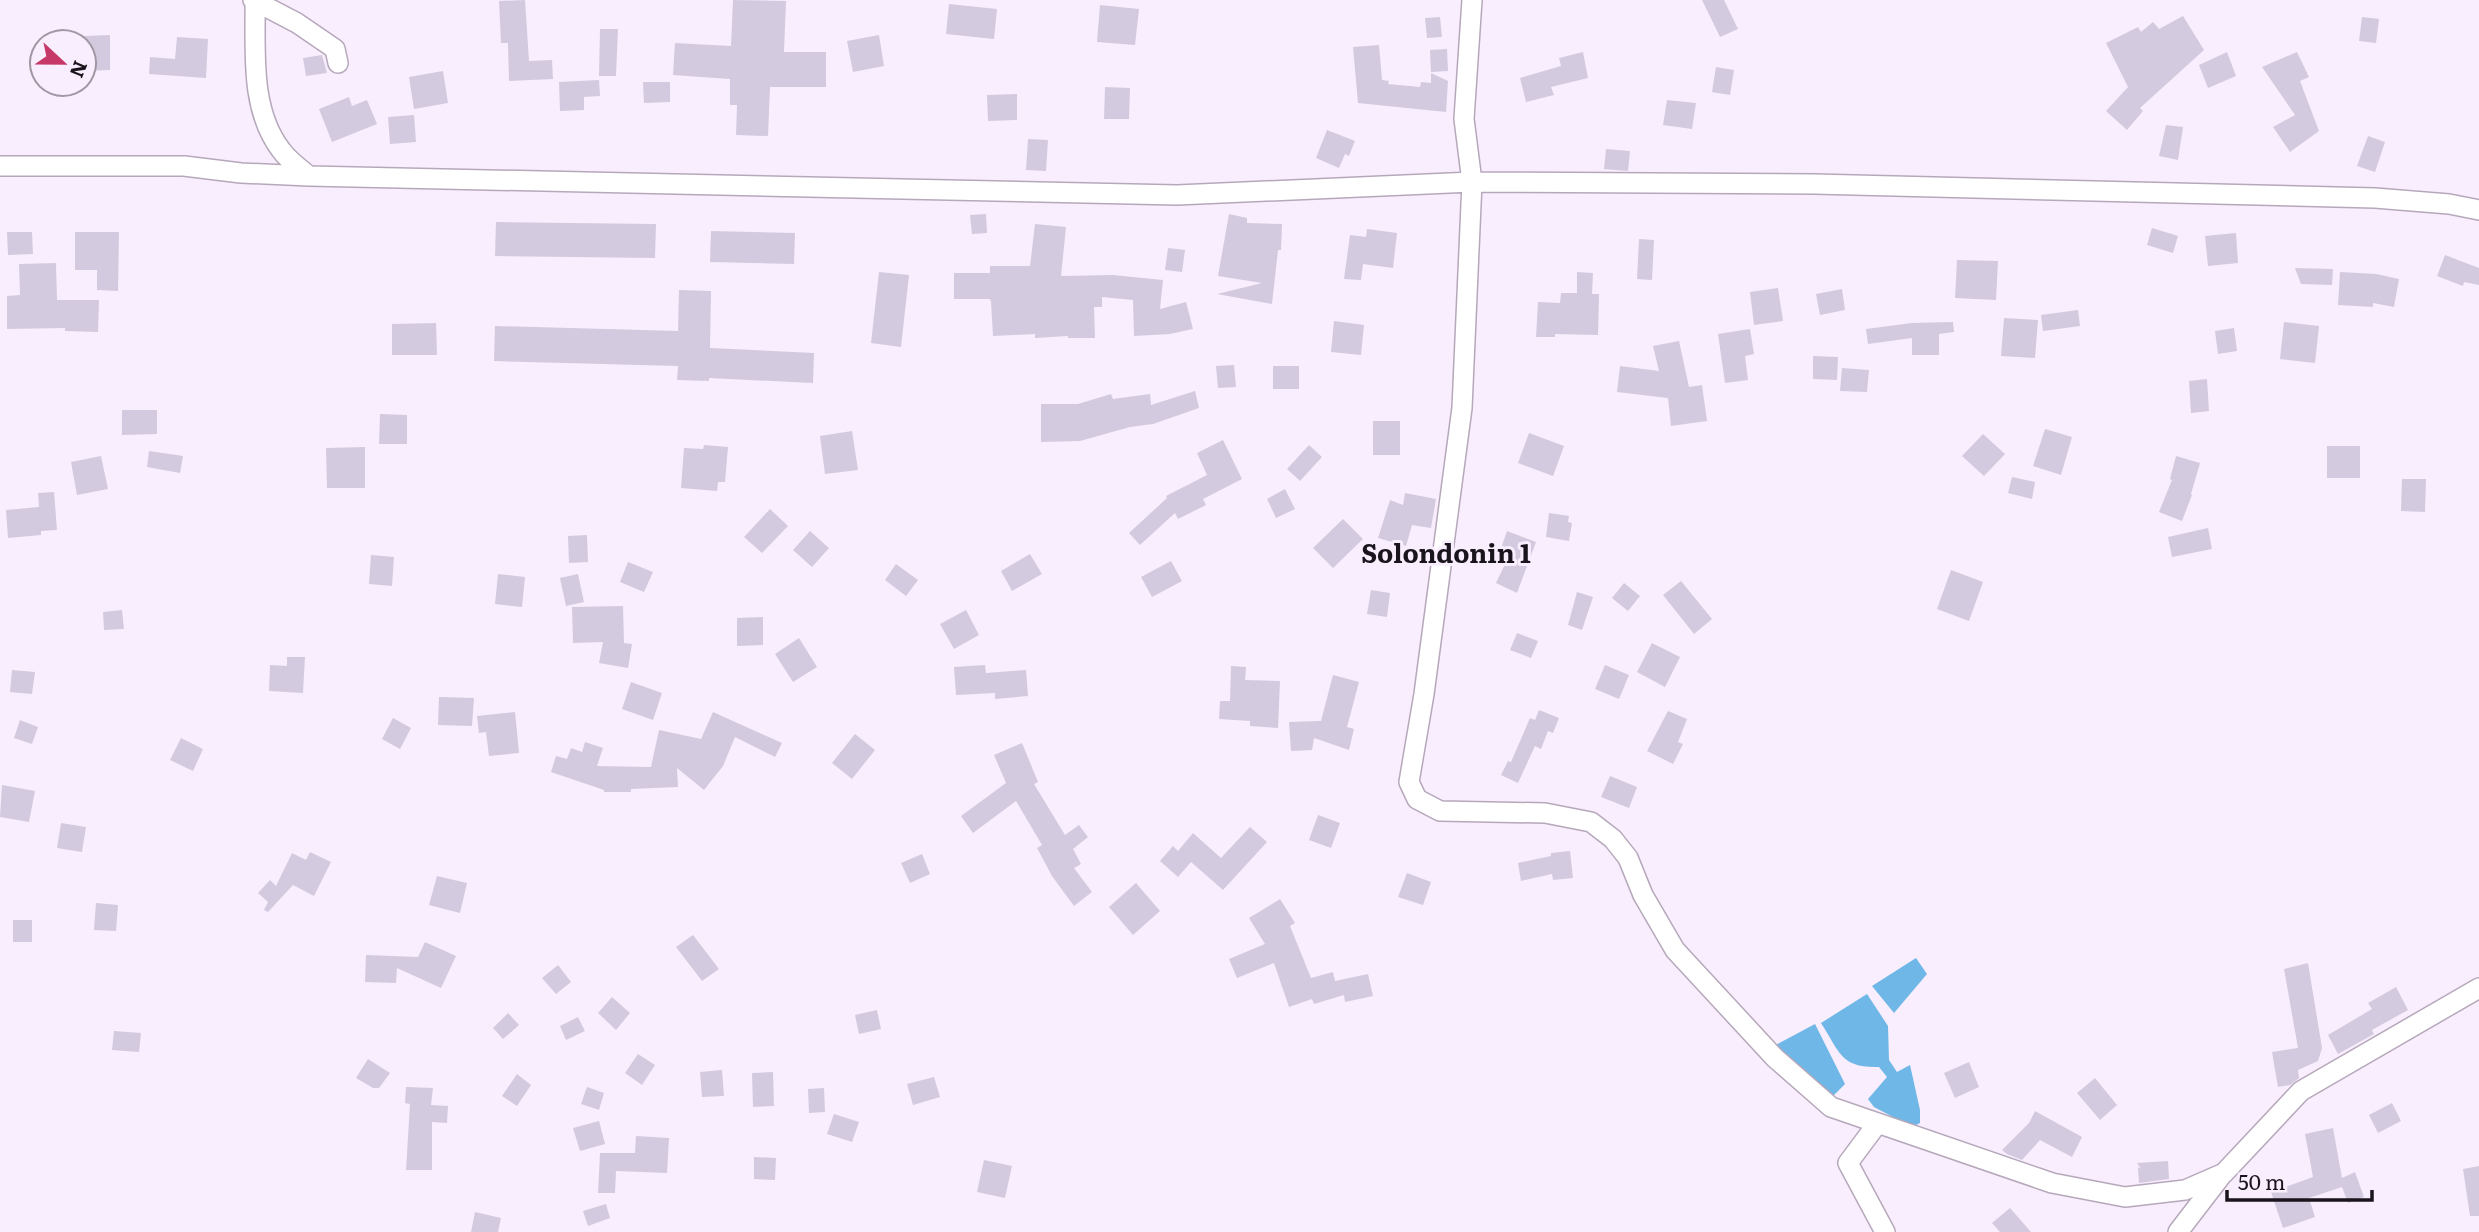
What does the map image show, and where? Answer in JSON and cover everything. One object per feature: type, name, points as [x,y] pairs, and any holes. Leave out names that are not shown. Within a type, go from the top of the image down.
[{"type":"street","points":[[1472,0],[1464,119],[1472,182],[1462,408],[1424,694],[1409,782],[1417,799],[1440,811],[1545,813],[1591,822],[1613,839],[1628,858],[1643,895],[1675,950],[1775,1058],[1831,1107],[2052,1183],[2125,1197],[2185,1190],[2224,1173]]},
{"type":"street","points":[[309,176],[280,149],[265,120],[256,81],[255,1],[297,23],[335,49],[338,63]]},
{"type":"street","points":[[0,166],[184,166],[241,173],[309,176],[1177,195],[1472,182],[1814,184],[2375,198],[2449,204],[2479,210]]},
{"type":"street","points":[[2178,1232],[2224,1173],[2301,1091],[2479,988]]},
{"type":"street","points":[[1877,1124],[1848,1163],[1885,1232]]},
{"type":"water","points":[[1916,958],[1927,974],[1894,1013],[1872,986]]},
{"type":"water","points":[[1867,994],[1888,1026],[1889,1060],[1897,1072],[1910,1065],[1920,1110],[1920,1123],[1912,1127],[1874,1107],[1868,1099],[1887,1077],[1879,1067],[1856,1065],[1842,1056],[1821,1023]]},
{"type":"water","points":[[1815,1024],[1845,1084],[1832,1097],[1774,1046]]},
{"type":"building","points":[[525,0],[529,61],[552,60],[553,79],[509,81],[508,43],[501,43],[499,1]]},
{"type":"building","points":[[733,0],[786,1],[784,52],[826,52],[826,87],[770,87],[768,136],[736,135],[737,105],[730,105],[730,79],[673,75],[675,43],[731,46]]},
{"type":"building","points":[[1702,0],[1724,0],[1738,29],[1720,37]]},
{"type":"building","points":[[949,4],[997,9],[994,39],[946,34]]},
{"type":"building","points":[[1100,5],[1139,9],[1135,45],[1097,42]]},
{"type":"building","points":[[2183,16],[2204,50],[2140,108],[2143,111],[2127,130],[2106,111],[2128,87],[2106,43],[2138,27],[2141,32],[2153,22],[2159,29]]},
{"type":"building","points":[[1440,17],[1442,37],[1427,38],[1425,18]]},
{"type":"building","points":[[2362,17],[2379,19],[2376,43],[2359,41]]},
{"type":"building","points":[[600,29],[618,29],[616,76],[599,76]]},
{"type":"building","points":[[98,35],[110,35],[110,70],[98,70]]},
{"type":"building","points":[[879,35],[884,66],[853,72],[847,41]]},
{"type":"building","points":[[177,37],[208,39],[206,78],[149,74],[150,57],[175,59]]},
{"type":"building","points":[[1379,45],[1382,80],[1389,81],[1388,84],[1420,87],[1421,82],[1431,83],[1431,73],[1448,81],[1446,112],[1358,103],[1353,47]]},
{"type":"building","points":[[1447,49],[1448,71],[1431,72],[1430,50]]},
{"type":"building","points":[[1583,52],[1588,78],[1551,87],[1554,95],[1526,102],[1520,78],[1561,66],[1559,58]]},
{"type":"building","points":[[2227,52],[2236,76],[2208,88],[2199,65]]},
{"type":"building","points":[[2297,52],[2309,77],[2300,81],[2319,131],[2290,152],[2273,127],[2295,115],[2262,67]]},
{"type":"building","points":[[322,55],[327,73],[306,76],[303,58]]},
{"type":"building","points":[[1716,67],[1734,70],[1730,95],[1712,92]]},
{"type":"building","points":[[443,71],[448,103],[414,109],[409,77]]},
{"type":"building","points":[[599,80],[600,96],[584,97],[584,110],[560,111],[559,82]]},
{"type":"building","points":[[643,82],[670,82],[670,102],[644,103]]},
{"type":"building","points":[[1105,87],[1130,88],[1129,119],[1104,119]]},
{"type":"building","points":[[1017,94],[1017,120],[988,121],[987,95]]},
{"type":"building","points":[[349,97],[352,106],[367,100],[377,124],[332,142],[319,109]]},
{"type":"building","points":[[1667,100],[1696,103],[1692,129],[1663,125]]},
{"type":"building","points":[[414,115],[416,142],[390,144],[388,117]]},
{"type":"building","points":[[2166,125],[2183,127],[2178,160],[2159,156]]},
{"type":"building","points":[[1327,130],[1355,141],[1349,156],[1345,154],[1339,168],[1316,158]]},
{"type":"building","points":[[2368,136],[2385,142],[2375,172],[2357,166]]},
{"type":"building","points":[[1028,139],[1048,140],[1046,171],[1026,170]]},
{"type":"building","points":[[1606,149],[1630,151],[1628,171],[1604,169]]},
{"type":"building","points":[[986,214],[987,233],[972,234],[970,215]]},
{"type":"building","points":[[1229,214],[1247,218],[1247,223],[1282,224],[1281,250],[1278,250],[1272,304],[1217,294],[1262,283],[1218,276]]},
{"type":"building","points":[[496,222],[656,224],[655,258],[495,256]]},
{"type":"building","points":[[1035,224],[1066,227],[1061,276],[1113,275],[1163,280],[1160,309],[1186,302],[1193,329],[1170,334],[1134,336],[1133,300],[1102,297],[1102,307],[1094,307],[1095,338],[1035,338],[1035,334],[993,336],[990,299],[954,299],[954,273],[990,273],[990,266],[1030,266]]},
{"type":"building","points":[[2152,228],[2178,236],[2173,253],[2147,245]]},
{"type":"building","points":[[1367,229],[1397,233],[1393,268],[1363,264],[1361,280],[1344,279],[1350,235],[1366,237]]},
{"type":"building","points":[[711,231],[795,233],[794,264],[710,262]]},
{"type":"building","points":[[7,232],[32,232],[33,254],[8,255]]},
{"type":"building","points":[[75,232],[119,232],[118,291],[97,290],[97,270],[75,270]]},
{"type":"building","points":[[2236,233],[2238,263],[2208,266],[2205,236]]},
{"type":"building","points":[[1639,239],[1654,240],[1652,280],[1637,279]]},
{"type":"building","points":[[1168,248],[1185,250],[1182,272],[1165,270]]},
{"type":"building","points":[[2445,255],[2479,268],[2479,285],[2464,282],[2463,286],[2437,276]]},
{"type":"building","points":[[1957,260],[1998,261],[1996,300],[1955,298]]},
{"type":"building","points":[[56,263],[57,300],[99,300],[98,332],[65,331],[65,328],[7,329],[7,296],[20,295],[19,264]]},
{"type":"building","points":[[2295,268],[2333,269],[2332,285],[2301,284]]},
{"type":"building","points":[[879,272],[909,275],[901,347],[871,343]]},
{"type":"building","points":[[1577,272],[1593,273],[1592,294],[1599,294],[1598,335],[1555,334],[1555,337],[1536,337],[1538,302],[1560,303],[1561,293],[1577,293]]},
{"type":"building","points":[[2340,272],[2376,274],[2399,279],[2394,307],[2373,303],[2373,307],[2338,305]]},
{"type":"building","points":[[1778,288],[1783,321],[1754,325],[1750,292]]},
{"type":"building","points":[[1842,289],[1845,310],[1820,315],[1816,294]]},
{"type":"building","points":[[679,290],[711,291],[710,348],[814,353],[813,383],[709,378],[709,381],[677,380],[678,366],[494,361],[495,326],[678,331]]},
{"type":"building","points":[[2078,310],[2080,326],[2043,331],[2041,315]]},
{"type":"building","points":[[2004,318],[2038,320],[2035,358],[2001,356]]},
{"type":"building","points":[[1334,321],[1364,325],[1361,355],[1331,352]]},
{"type":"building","points":[[1953,322],[1954,332],[1939,334],[1939,355],[1912,355],[1912,338],[1868,344],[1866,329],[1912,323]]},
{"type":"building","points":[[2284,322],[2319,326],[2315,363],[2280,359]]},
{"type":"building","points":[[436,323],[437,355],[392,355],[392,324]]},
{"type":"building","points":[[2234,328],[2237,351],[2218,354],[2215,331]]},
{"type":"building","points":[[1750,329],[1754,354],[1745,356],[1748,380],[1725,383],[1718,334]]},
{"type":"building","points":[[1679,341],[1689,387],[1702,385],[1707,421],[1671,426],[1668,398],[1617,392],[1620,366],[1659,371],[1653,346]]},
{"type":"building","points":[[1813,356],[1838,357],[1837,380],[1813,379]]},
{"type":"building","points":[[1234,365],[1236,387],[1218,388],[1216,366]]},
{"type":"building","points":[[1273,366],[1299,366],[1299,389],[1273,389]]},
{"type":"building","points":[[1842,368],[1869,370],[1867,392],[1840,391]]},
{"type":"building","points":[[2207,379],[2209,411],[2191,413],[2189,381]]},
{"type":"building","points":[[1195,391],[1199,408],[1153,424],[1130,427],[1080,441],[1041,442],[1041,404],[1078,404],[1111,394],[1113,399],[1150,394],[1151,405]]},
{"type":"building","points":[[122,410],[157,410],[157,434],[122,435]]},
{"type":"building","points":[[380,414],[407,415],[407,444],[379,444]]},
{"type":"building","points":[[1373,421],[1400,421],[1400,455],[1373,455]]},
{"type":"building","points":[[2045,429],[2072,437],[2061,475],[2033,466]]},
{"type":"building","points":[[852,431],[858,470],[825,474],[820,436]]},
{"type":"building","points":[[1529,433],[1564,446],[1553,476],[1518,463]]},
{"type":"building","points":[[1983,434],[2005,454],[1984,476],[1962,456]]},
{"type":"building","points":[[1223,440],[1242,479],[1203,499],[1206,505],[1178,519],[1175,513],[1140,545],[1129,533],[1167,498],[1166,496],[1207,475],[1197,453]]},
{"type":"building","points":[[704,445],[728,447],[725,482],[718,482],[717,491],[681,488],[684,448],[703,449]]},
{"type":"building","points":[[1309,445],[1322,457],[1300,481],[1287,469]]},
{"type":"building","points":[[2327,446],[2360,446],[2360,478],[2327,478]]},
{"type":"building","points":[[365,447],[365,488],[327,488],[326,448]]},
{"type":"building","points":[[149,451],[183,456],[180,473],[147,467]]},
{"type":"building","points":[[101,456],[108,489],[77,495],[71,462]]},
{"type":"building","points":[[2176,456],[2200,463],[2182,521],[2159,512],[2172,480],[2170,479]]},
{"type":"building","points":[[2012,477],[2035,482],[2032,499],[2008,493]]},
{"type":"building","points":[[2402,479],[2426,479],[2425,512],[2401,511]]},
{"type":"building","points":[[1285,489],[1295,509],[1276,518],[1267,499]]},
{"type":"building","points":[[54,492],[57,530],[41,531],[41,535],[8,538],[6,510],[39,507],[38,493]]},
{"type":"building","points":[[1405,493],[1436,499],[1431,528],[1412,525],[1406,546],[1378,538],[1390,500],[1403,505]]},
{"type":"building","points":[[770,509],[788,526],[762,553],[744,537]]},
{"type":"building","points":[[1549,513],[1569,516],[1568,522],[1572,523],[1569,541],[1546,537]]},
{"type":"building","points":[[1343,519],[1363,539],[1333,568],[1313,548]]},
{"type":"building","points":[[2208,528],[2212,549],[2172,557],[2168,537]]},
{"type":"building","points":[[810,531],[829,548],[812,567],[793,550]]},
{"type":"building","points":[[1507,531],[1536,542],[1517,593],[1496,583],[1508,558],[1499,554]]},
{"type":"building","points":[[587,535],[588,562],[569,563],[568,536]]},
{"type":"building","points":[[1030,554],[1042,574],[1012,591],[1001,571]]},
{"type":"building","points":[[371,555],[394,557],[392,586],[369,584]]},
{"type":"building","points":[[1171,561],[1182,581],[1152,597],[1141,577]]},
{"type":"building","points":[[628,562],[653,572],[644,592],[620,582]]},
{"type":"building","points":[[896,564],[918,580],[906,596],[885,580]]},
{"type":"building","points":[[1951,570],[1983,582],[1969,621],[1937,609]]},
{"type":"building","points":[[498,574],[525,577],[522,607],[495,604]]},
{"type":"building","points":[[578,574],[584,602],[566,606],[560,578]]},
{"type":"building","points":[[1681,581],[1712,619],[1694,634],[1663,595]]},
{"type":"building","points":[[1624,583],[1640,596],[1628,611],[1612,598]]},
{"type":"building","points":[[1371,590],[1390,593],[1387,617],[1367,614]]},
{"type":"building","points":[[1577,592],[1593,597],[1582,630],[1568,625]]},
{"type":"building","points":[[623,606],[624,643],[632,644],[628,668],[599,663],[603,642],[573,643],[572,607]]},
{"type":"building","points":[[122,610],[124,629],[104,630],[103,612]]},
{"type":"building","points":[[966,610],[979,635],[954,649],[940,624]]},
{"type":"building","points":[[763,617],[763,645],[737,646],[737,618]]},
{"type":"building","points":[[1517,633],[1538,641],[1531,658],[1510,650]]},
{"type":"building","points":[[799,638],[817,667],[793,682],[775,654]]},
{"type":"building","points":[[1652,643],[1680,657],[1665,687],[1637,672]]},
{"type":"building","points":[[287,657],[305,657],[303,693],[269,691],[270,665],[287,666]]},
{"type":"building","points":[[985,665],[986,673],[1026,670],[1028,696],[995,699],[995,693],[956,695],[954,667]]},
{"type":"building","points":[[1605,665],[1629,675],[1619,699],[1595,689]]},
{"type":"building","points":[[1231,666],[1246,667],[1245,680],[1280,681],[1278,728],[1250,726],[1250,721],[1219,719],[1220,701],[1230,701]]},
{"type":"building","points":[[12,670],[35,672],[32,694],[10,692]]},
{"type":"building","points":[[1333,675],[1359,682],[1347,727],[1354,729],[1349,750],[1314,738],[1312,750],[1291,751],[1289,722],[1321,721]]},
{"type":"building","points":[[631,682],[662,693],[653,720],[622,709]]},
{"type":"building","points":[[439,697],[474,698],[472,726],[438,725]]},
{"type":"building","points":[[1539,710],[1559,718],[1553,733],[1548,731],[1541,749],[1535,746],[1518,783],[1501,775],[1508,761],[1511,762],[1530,718],[1535,720]]},
{"type":"building","points":[[1668,711],[1687,719],[1678,742],[1683,744],[1673,764],[1647,751]]},
{"type":"building","points":[[515,712],[519,753],[489,756],[486,732],[479,733],[477,716]]},
{"type":"building","points":[[713,712],[782,743],[775,757],[735,737],[723,766],[704,790],[677,768],[678,787],[631,789],[631,792],[604,792],[551,772],[556,756],[567,759],[571,748],[582,752],[585,742],[603,748],[597,766],[651,767],[659,730],[701,739]]},
{"type":"building","points":[[393,718],[411,728],[400,749],[382,739]]},
{"type":"building","points":[[20,720],[38,727],[32,744],[14,738]]},
{"type":"building","points":[[855,734],[875,750],[852,779],[832,763]]},
{"type":"building","points":[[181,738],[203,749],[193,771],[170,760]]},
{"type":"building","points":[[1022,743],[1038,782],[1034,784],[1065,835],[1079,825],[1088,837],[1073,849],[1081,864],[1074,868],[1092,892],[1074,906],[1052,876],[1037,848],[1042,845],[1016,801],[973,833],[961,816],[1006,783],[994,755]]},
{"type":"building","points":[[1610,776],[1637,787],[1629,808],[1601,797]]},
{"type":"building","points":[[2,785],[35,791],[29,822],[0,817]]},
{"type":"building","points":[[1318,815],[1340,823],[1331,848],[1309,840]]},
{"type":"building","points":[[61,823],[86,827],[82,852],[57,848]]},
{"type":"building","points":[[1250,827],[1267,842],[1223,890],[1191,862],[1178,877],[1160,861],[1173,846],[1178,851],[1193,833],[1221,858]]},
{"type":"building","points":[[1570,851],[1573,878],[1553,880],[1552,874],[1521,881],[1518,863],[1551,856],[1551,853]]},
{"type":"building","points":[[310,852],[331,862],[314,896],[293,885],[268,912],[264,910],[268,902],[258,893],[270,880],[276,886],[292,853],[306,860]]},
{"type":"building","points":[[922,854],[930,874],[910,883],[901,863]]},
{"type":"building","points":[[1407,873],[1431,882],[1423,905],[1398,897]]},
{"type":"building","points":[[437,876],[467,883],[460,913],[429,905]]},
{"type":"building","points":[[1136,883],[1160,911],[1133,935],[1109,907]]},
{"type":"building","points":[[1280,899],[1295,923],[1290,926],[1311,978],[1333,972],[1335,981],[1368,974],[1373,996],[1345,1002],[1344,995],[1314,1004],[1312,999],[1289,1007],[1274,963],[1237,978],[1229,959],[1265,944],[1249,918]]},
{"type":"building","points":[[96,903],[118,905],[116,931],[94,930]]},
{"type":"building","points":[[13,920],[32,920],[32,942],[13,942]]},
{"type":"building","points":[[693,935],[719,969],[702,981],[676,947]]},
{"type":"building","points":[[425,942],[456,956],[441,988],[397,968],[396,983],[365,982],[366,955],[418,957]]},
{"type":"building","points":[[2308,963],[2322,1048],[2318,1061],[2298,1070],[2299,1078],[2290,1085],[2278,1087],[2272,1052],[2298,1048],[2284,969]]},
{"type":"building","points":[[558,965],[571,982],[556,994],[542,978]]},
{"type":"building","points":[[2396,987],[2408,1010],[2372,1030],[2374,1034],[2338,1054],[2328,1035],[2372,1009],[2368,1003]]},
{"type":"building","points":[[612,997],[630,1013],[616,1030],[598,1013]]},
{"type":"building","points":[[877,1010],[881,1029],[859,1034],[855,1015]]},
{"type":"building","points":[[508,1013],[519,1025],[503,1039],[493,1028]]},
{"type":"building","points":[[578,1017],[585,1031],[566,1040],[560,1026]]},
{"type":"building","points":[[114,1031],[141,1033],[139,1052],[112,1050]]},
{"type":"building","points":[[638,1054],[655,1065],[642,1085],[625,1073]]},
{"type":"building","points":[[368,1059],[390,1073],[379,1088],[373,1088],[356,1078]]},
{"type":"building","points":[[1969,1062],[1979,1087],[1955,1098],[1944,1073]]},
{"type":"building","points":[[722,1070],[724,1096],[702,1097],[700,1072]]},
{"type":"building","points":[[773,1072],[774,1106],[753,1107],[752,1073]]},
{"type":"building","points":[[517,1074],[531,1085],[517,1106],[502,1096]]},
{"type":"building","points":[[934,1077],[940,1097],[913,1105],[907,1084]]},
{"type":"building","points":[[2095,1078],[2117,1105],[2100,1120],[2077,1093]]},
{"type":"building","points":[[406,1087],[433,1088],[431,1105],[448,1106],[447,1123],[432,1122],[432,1170],[406,1170],[410,1104],[405,1103]]},
{"type":"building","points":[[587,1087],[604,1093],[599,1110],[581,1104]]},
{"type":"building","points":[[824,1088],[825,1112],[809,1113],[808,1089]]},
{"type":"building","points":[[2392,1103],[2401,1121],[2378,1133],[2369,1115]]},
{"type":"building","points":[[2035,1111],[2082,1137],[2072,1157],[2040,1140],[2022,1160],[2002,1150],[2029,1123]]},
{"type":"building","points":[[834,1114],[859,1122],[852,1142],[827,1134]]},
{"type":"building","points":[[599,1121],[605,1144],[580,1151],[573,1128]]},
{"type":"building","points":[[2333,1128],[2342,1178],[2355,1172],[2364,1197],[2348,1203],[2342,1187],[2309,1198],[2315,1217],[2283,1228],[2271,1192],[2313,1177],[2305,1134]]},
{"type":"building","points":[[636,1136],[669,1138],[667,1173],[616,1171],[615,1193],[598,1193],[600,1153],[635,1153]]},
{"type":"building","points":[[754,1157],[776,1158],[775,1180],[754,1179]]},
{"type":"building","points":[[984,1160],[1012,1166],[1005,1198],[977,1192]]},
{"type":"building","points":[[2168,1161],[2169,1179],[2139,1183],[2138,1167],[2141,1169],[2137,1163]]},
{"type":"building","points":[[2479,1166],[2479,1216],[2470,1216],[2463,1169]]},
{"type":"building","points":[[606,1204],[610,1218],[588,1226],[583,1211]]},
{"type":"building","points":[[2010,1208],[2031,1232],[2000,1232],[1992,1223]]},
{"type":"building","points":[[475,1212],[501,1218],[498,1232],[471,1232]]},
{"type":"district","name":"Solondonin 1","points":[[1446,554]]}]
